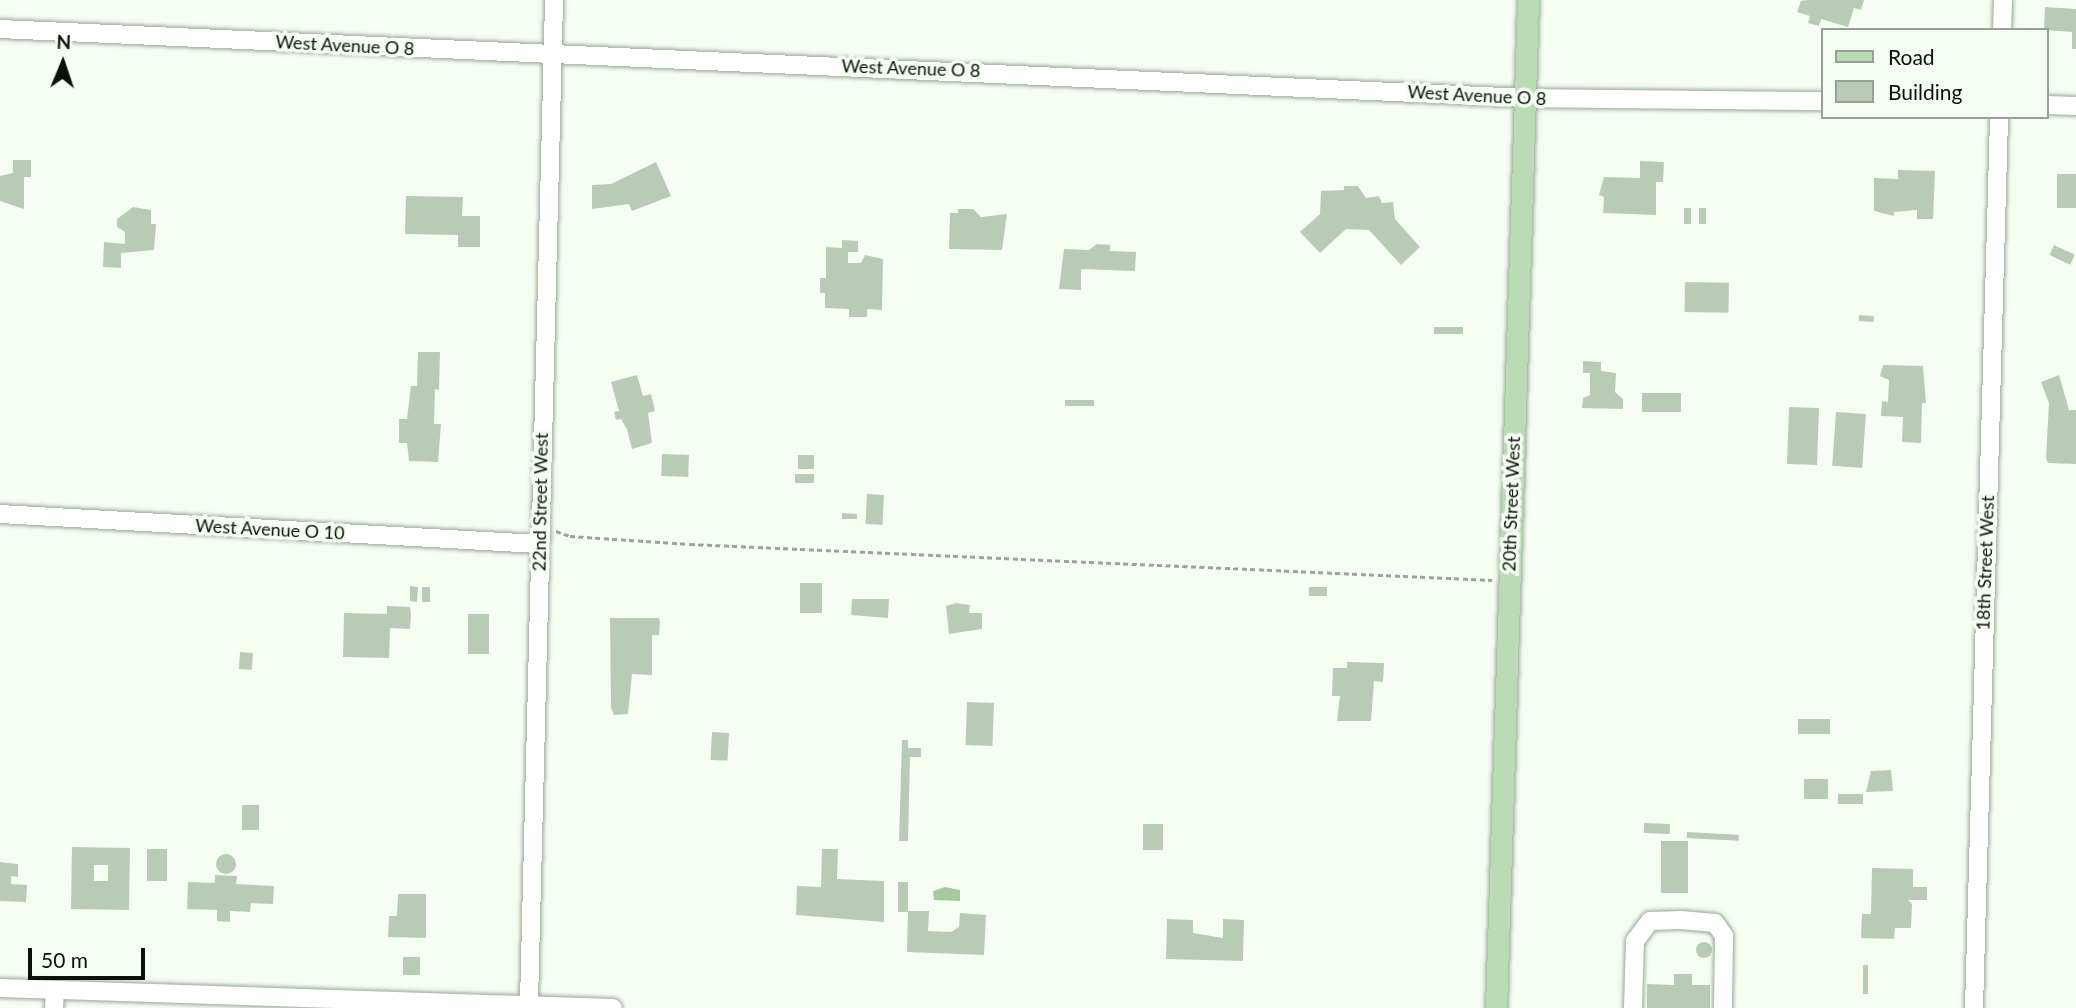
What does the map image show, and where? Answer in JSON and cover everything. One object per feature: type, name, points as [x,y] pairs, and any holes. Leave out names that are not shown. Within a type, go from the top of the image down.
[{"type":"main road","name":"20th Street West","points":[[1496,1008],[1528,0]]},
{"type":"street","name":"22nd Street West","points":[[529,1003],[554,0]]},
{"type":"street","points":[[2002,28],[2003,0]]},
{"type":"street","name":"West Avenue O 8","points":[[0,29],[1525,98],[1820,101]]},
{"type":"street","points":[[2048,105],[2076,106]]},
{"type":"street","name":"18th Street West","points":[[1974,1008],[1999,119]]},
{"type":"street","name":"West Avenue O 10","points":[[0,514],[540,544]]},
{"type":"street","points":[[1633,1008],[1635,941],[1650,921],[1681,920],[1715,923],[1724,936],[1723,1008]]},
{"type":"street","points":[[0,988],[54,999],[529,1003],[613,1008]]},
{"type":"path","points":[[540,525],[570,536],[690,544],[1509,580]]},
{"type":"shaded area","points":[[945,887],[960,890],[960,901],[934,900],[933,891]]},
{"type":"building","points":[[1864,0],[1861,10],[1854,8],[1848,27],[1821,19],[1819,26],[1808,23],[1810,16],[1797,12],[1801,1]]},
{"type":"building","points":[[2045,7],[2076,9],[2076,49],[2072,49],[2072,32],[2044,28]]},
{"type":"building","points":[[13,160],[31,160],[31,177],[24,177],[24,209],[0,201],[0,176],[13,173]]},
{"type":"building","points":[[1640,161],[1664,162],[1663,182],[1656,182],[1656,215],[1603,213],[1604,197],[1599,195],[1604,177],[1640,178]]},
{"type":"building","points":[[656,162],[671,196],[632,211],[629,204],[592,209],[592,185],[611,184]]},
{"type":"building","points":[[1898,170],[1935,171],[1933,219],[1917,219],[1917,210],[1894,212],[1894,216],[1874,211],[1874,178],[1898,179]]},
{"type":"building","points":[[2057,174],[2076,174],[2076,208],[2057,208]]},
{"type":"building","points":[[1344,186],[1358,186],[1366,198],[1379,196],[1382,203],[1393,202],[1395,219],[1420,247],[1401,265],[1369,230],[1346,229],[1320,253],[1300,232],[1320,214],[1321,191],[1344,190]]},
{"type":"building","points":[[406,196],[463,197],[462,216],[480,216],[480,247],[458,247],[458,235],[405,234]]},
{"type":"building","points":[[133,207],[151,210],[151,224],[156,224],[154,250],[121,253],[121,268],[103,267],[104,242],[125,244],[125,232],[117,227],[117,219]]},
{"type":"building","points":[[1684,208],[1691,208],[1691,224],[1684,224]]},
{"type":"building","points":[[1699,208],[1706,208],[1706,224],[1699,224]]},
{"type":"building","points":[[958,209],[973,209],[981,217],[1007,214],[1002,250],[949,249],[950,213],[958,213]]},
{"type":"building","points":[[842,240],[858,241],[858,252],[848,252],[848,263],[861,263],[865,255],[883,259],[882,310],[867,309],[867,317],[849,317],[849,309],[825,308],[825,293],[820,293],[820,278],[826,278],[826,247],[842,248]]},
{"type":"building","points":[[1097,244],[1110,245],[1110,251],[1136,252],[1135,271],[1081,269],[1081,290],[1059,289],[1064,249],[1089,250]]},
{"type":"building","points":[[2054,245],[2075,255],[2070,265],[2049,255]]},
{"type":"building","points":[[1685,282],[1729,283],[1728,313],[1684,312]]},
{"type":"building","points":[[1859,315],[1874,316],[1874,322],[1859,321]]},
{"type":"building","points":[[1434,327],[1463,327],[1463,334],[1434,334]]},
{"type":"building","points":[[418,352],[440,352],[439,390],[435,389],[434,424],[441,424],[438,462],[409,461],[407,443],[399,443],[399,419],[407,419],[411,386],[417,386]]},
{"type":"building","points":[[1583,361],[1601,362],[1601,371],[1616,373],[1615,392],[1623,399],[1623,409],[1582,408],[1583,398],[1590,395],[1590,373],[1583,373]]},
{"type":"building","points":[[1883,365],[1923,366],[1926,403],[1922,403],[1921,443],[1902,442],[1903,417],[1881,416],[1882,401],[1888,402],[1889,380],[1880,376]]},
{"type":"building","points":[[637,375],[643,396],[651,394],[655,411],[648,413],[652,443],[632,449],[627,429],[621,419],[616,420],[614,412],[619,411],[611,382]]},
{"type":"building","points":[[2059,375],[2069,410],[2076,410],[2076,464],[2048,463],[2046,458],[2049,403],[2041,382]]},
{"type":"building","points":[[1642,393],[1681,393],[1681,412],[1642,412]]},
{"type":"building","points":[[1065,400],[1094,400],[1094,406],[1065,406]]},
{"type":"building","points":[[1789,407],[1819,408],[1817,465],[1787,464]]},
{"type":"building","points":[[1836,412],[1866,414],[1862,468],[1832,466]]},
{"type":"building","points":[[662,454],[689,455],[688,477],[661,476]]},
{"type":"building","points":[[798,455],[814,455],[814,469],[798,469]]},
{"type":"building","points":[[795,474],[814,474],[814,483],[795,483]]},
{"type":"building","points":[[867,494],[884,495],[882,525],[865,524]]},
{"type":"building","points":[[842,513],[857,514],[857,519],[842,519]]},
{"type":"building","points":[[800,583],[822,583],[822,613],[800,613]]},
{"type":"building","points":[[410,586],[418,587],[417,602],[410,601]]},
{"type":"building","points":[[422,587],[430,587],[430,602],[422,602]]},
{"type":"building","points":[[1309,587],[1327,587],[1327,596],[1309,596]]},
{"type":"building","points":[[852,599],[889,599],[888,618],[851,615]]},
{"type":"building","points":[[956,603],[970,605],[969,613],[982,613],[982,629],[949,634],[946,606]]},
{"type":"building","points":[[387,606],[410,607],[411,614],[410,629],[390,628],[389,658],[343,657],[344,613],[387,614]]},
{"type":"building","points":[[468,614],[489,614],[489,654],[468,654]]},
{"type":"building","points":[[610,618],[659,618],[660,622],[659,635],[652,635],[652,675],[632,674],[628,714],[614,715],[611,708]]},
{"type":"building","points":[[240,652],[253,653],[252,670],[239,669]]},
{"type":"building","points":[[1347,662],[1384,663],[1383,682],[1374,681],[1371,721],[1337,721],[1340,696],[1332,696],[1333,668],[1347,668]]},
{"type":"building","points":[[967,702],[994,703],[992,746],[965,745]]},
{"type":"building","points":[[1798,719],[1830,719],[1830,734],[1798,734]]},
{"type":"building","points":[[712,732],[729,733],[728,761],[711,760]]},
{"type":"building","points":[[902,740],[908,740],[908,748],[921,748],[921,757],[910,757],[908,841],[899,841]]},
{"type":"building","points":[[1891,770],[1893,791],[1866,792],[1871,771]]},
{"type":"building","points":[[1804,779],[1828,779],[1828,799],[1804,799]]},
{"type":"building","points":[[1838,794],[1863,794],[1863,804],[1838,804]]},
{"type":"building","points":[[242,805],[259,805],[259,830],[242,830]]},
{"type":"building","points":[[1644,823],[1670,824],[1670,834],[1644,833]]},
{"type":"building","points":[[1143,824],[1163,824],[1163,850],[1143,850]]},
{"type":"building","points":[[1687,832],[1739,835],[1739,841],[1687,838]]},
{"type":"building","points":[[1661,841],[1688,841],[1688,893],[1661,893]]},
{"type":"building","points":[[72,847],[130,848],[129,910],[71,909]],"holes":[[[94,865],[108,865],[108,881],[94,881]]]},
{"type":"building","points":[[147,849],[167,849],[167,881],[147,881]]},
{"type":"building","points":[[822,849],[838,849],[837,879],[884,881],[884,922],[796,915],[797,886],[821,887]]},
{"type":"building","points":[[226,854],[233,857],[236,864],[233,871],[226,874],[219,871],[216,864],[219,857]]},
{"type":"building","points":[[0,862],[18,864],[18,877],[11,876],[11,884],[27,885],[26,902],[0,901]]},
{"type":"building","points":[[1872,868],[1913,869],[1913,887],[1927,887],[1927,900],[1908,900],[1912,904],[1911,928],[1895,928],[1894,939],[1861,938],[1862,914],[1871,914]]},
{"type":"building","points":[[215,875],[237,876],[236,884],[274,886],[273,904],[251,903],[250,912],[230,911],[230,922],[217,921],[217,910],[187,909],[188,882],[215,883]]},
{"type":"building","points":[[898,882],[908,882],[908,912],[898,912]]},
{"type":"building","points":[[398,894],[426,894],[426,938],[388,937],[389,916],[397,916]]},
{"type":"building","points":[[908,911],[929,911],[928,931],[951,932],[959,927],[960,913],[986,915],[984,955],[907,952]]},
{"type":"building","points":[[1167,919],[1193,920],[1193,933],[1223,938],[1223,919],[1244,920],[1243,961],[1166,959]]},
{"type":"building","points":[[1701,942],[1707,942],[1712,950],[1710,956],[1701,958],[1696,953],[1696,947]]},
{"type":"building","points":[[403,957],[420,957],[420,975],[403,975]]},
{"type":"building","points":[[1863,965],[1868,965],[1868,994],[1863,994]]},
{"type":"building","points":[[1674,974],[1692,974],[1692,985],[1710,985],[1710,1008],[1647,1008],[1647,984],[1674,985]]}]
